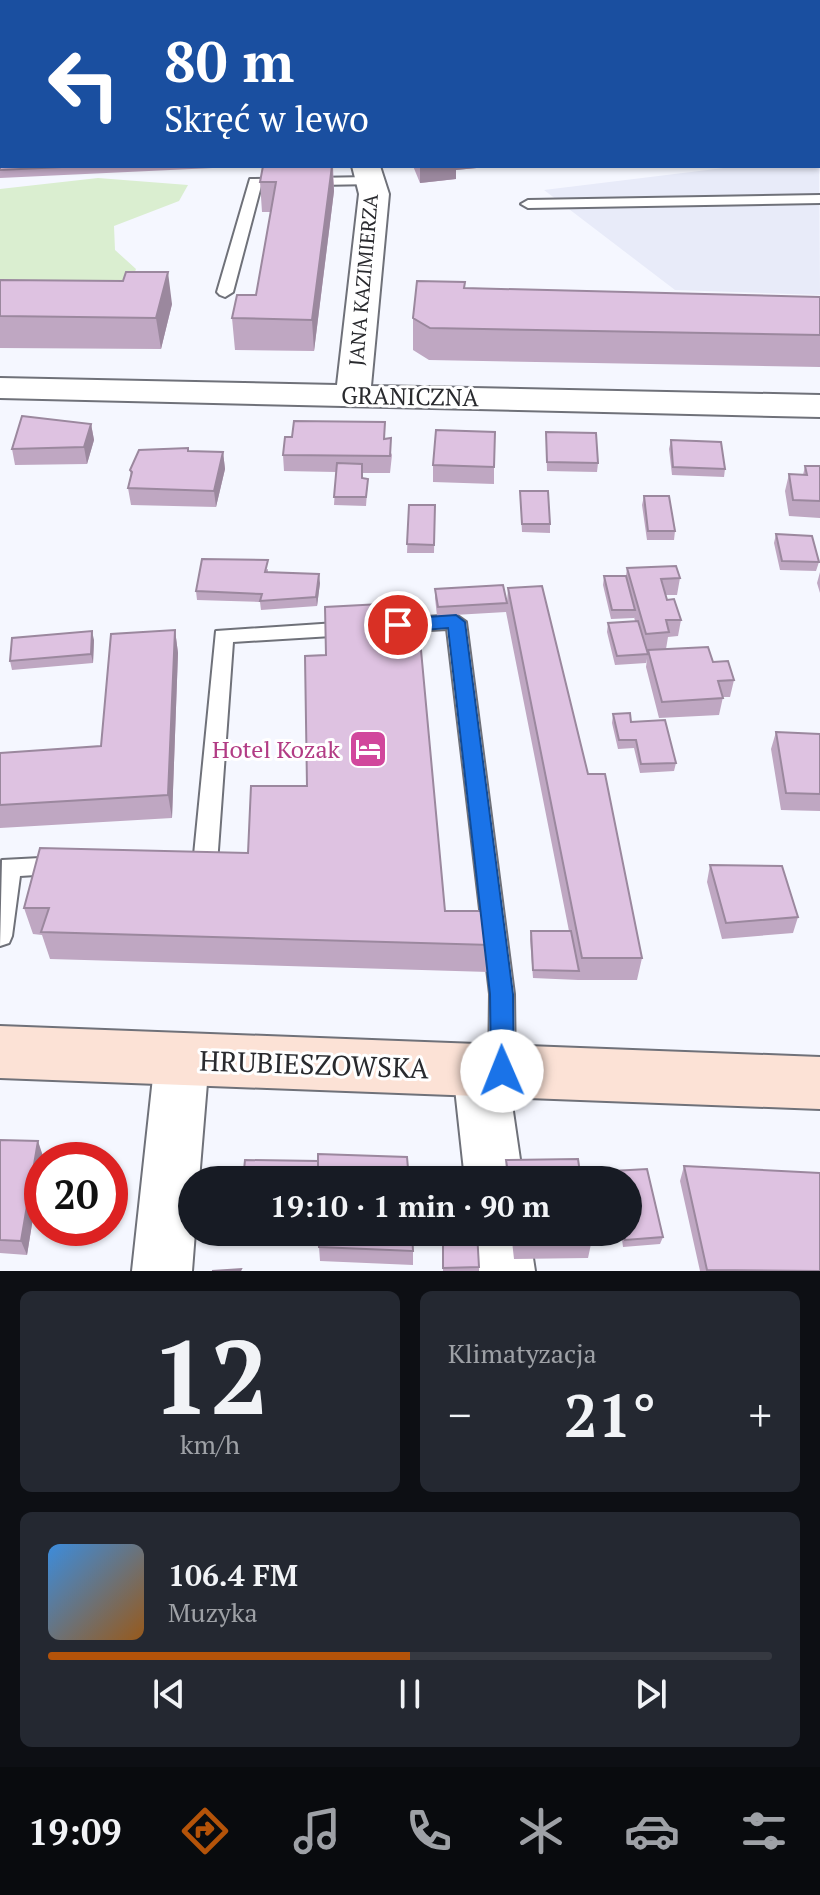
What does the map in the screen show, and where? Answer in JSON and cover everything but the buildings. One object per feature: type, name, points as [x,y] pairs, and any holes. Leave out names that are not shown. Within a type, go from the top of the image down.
[{"type":"main road","name":"HRUBIESZOWSKA","points":[[0,1052],[820,1083]]},
{"type":"street","name":"JANA KAZIMIERZA","points":[[353,395],[374,194],[368,174]]},
{"type":"street","name":"GRANICZNA","points":[[0,388],[820,406]]},
{"type":"street","points":[[162,1271],[182,1059]]},
{"type":"street","points":[[491,1070],[494,1166]]},
{"type":"street","points":[[502,1246],[505,1271]]},
{"type":"lane","points":[[225,292],[255,182],[368,174]]},
{"type":"lane","points":[[528,204],[820,199]]},
{"type":"lane","points":[[175,864],[205,864],[223,636],[456,622],[502,994],[491,1070]]},
{"type":"lane","points":[[0,936],[10,867],[85,866]]},
{"type":"shaded area","points":[[724,168],[819,168],[820,295],[675,290],[544,190]]},
{"type":"green space","points":[[98,178],[188,185],[179,201],[114,226],[115,250],[136,269],[131,283],[0,296],[0,189]]},
{"type":"place","name":"Hotel Kozak","points":[[368,749]]},
{"type":"route","points":[[398,625],[456,622],[502,994],[502,1071]]}]
